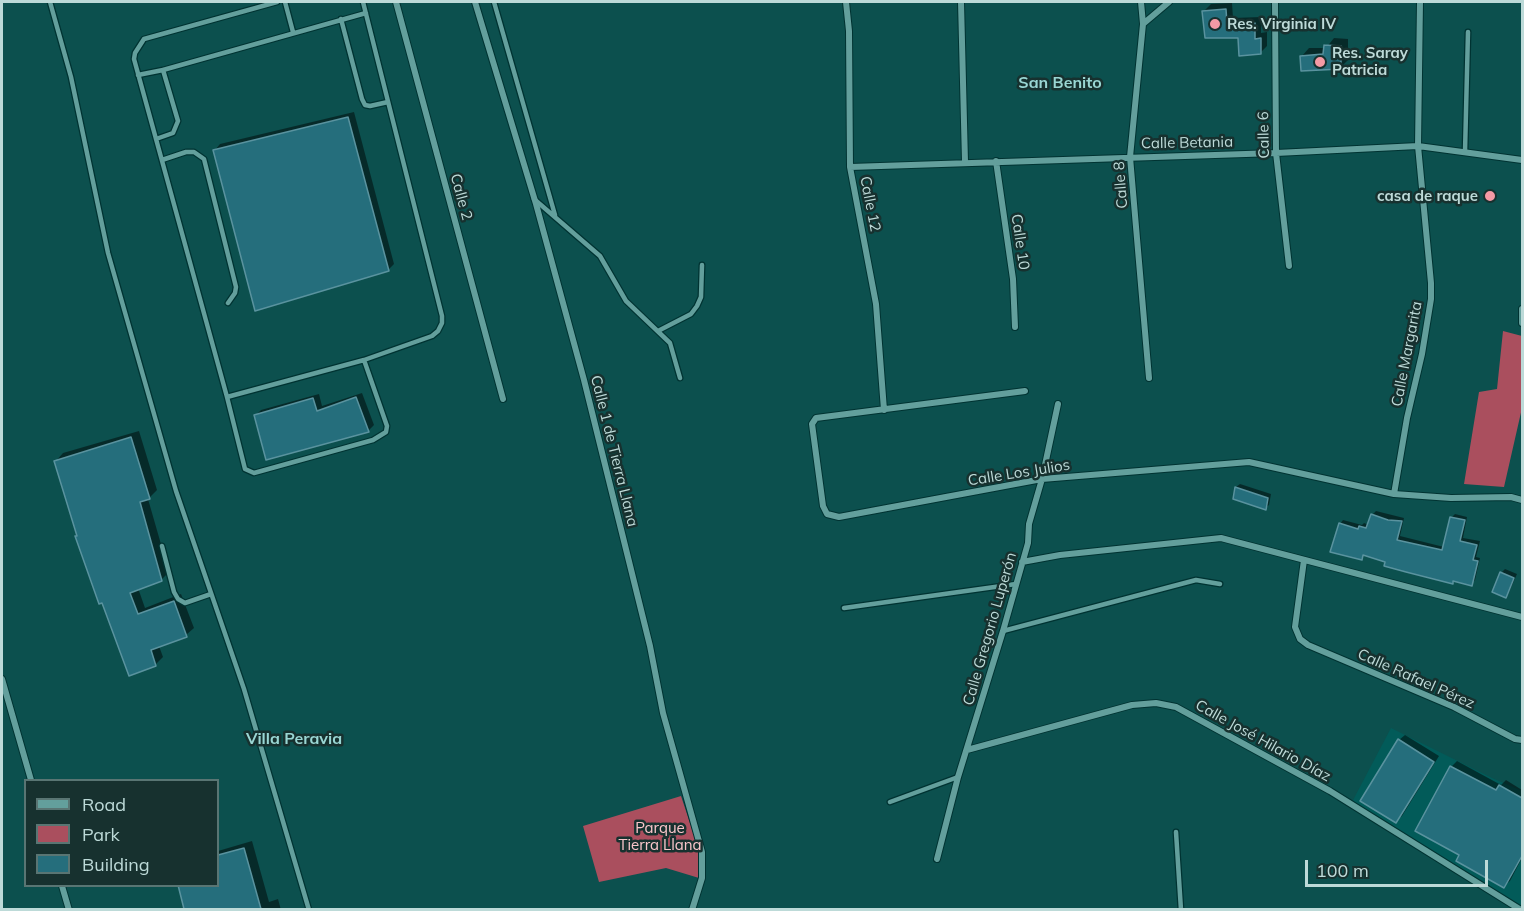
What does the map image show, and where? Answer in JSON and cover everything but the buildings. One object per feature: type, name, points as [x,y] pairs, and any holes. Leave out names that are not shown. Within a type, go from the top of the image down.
[{"type":"street","name":"Calle 2","points":[[396,2],[503,399]]},
{"type":"street","name":"Calle 1 de Tierra Llana","points":[[475,2],[534,199],[584,380],[650,646],[663,714],[702,852],[702,878],[692,909]]},
{"type":"street","name":"Calle 12","points":[[846,2],[849,32],[850,167],[876,304],[884,410]]},
{"type":"street","points":[[961,2],[965,162]]},
{"type":"street","name":"Calle 8","points":[[1141,2],[1143,24],[1130,157],[1149,378]]},
{"type":"street","points":[[1143,24],[1169,2]]},
{"type":"street","name":"Calle 6","points":[[1275,2],[1275,153],[1289,266]]},
{"type":"street","name":"Calle Margarita","points":[[1394,494],[1431,298],[1418,146],[1420,2]]},
{"type":"street","name":"Calle Betania","points":[[850,167],[1418,146],[1522,160]]},
{"type":"street","name":"Calle 10","points":[[996,161],[1013,279],[1015,327]]},
{"type":"street","points":[[1522,309],[1522,323]]},
{"type":"street","name":"Calle Los Julios","points":[[1025,391],[816,418],[812,424],[823,506],[827,514],[839,517],[1042,479],[1249,462],[1394,494],[1451,498],[1511,497],[1522,500]]},
{"type":"street","name":"Calle Gregorio Luperón","points":[[937,858],[958,777],[1028,543],[1033,506],[1042,479],[1058,404]]},
{"type":"street","points":[[1022,562],[1071,554],[1221,538],[1522,617]]},
{"type":"street","name":"Calle Rafael Pérez","points":[[1304,560],[1295,627],[1300,639],[1308,645],[1454,707],[1515,739],[1522,740]]},
{"type":"street","points":[[2,679],[31,779]]},
{"type":"street","name":"Calle José Hilario Díaz","points":[[967,750],[1132,705],[1156,703],[1176,707],[1330,791],[1521,909]]},
{"type":"street","points":[[63,887],[69,909]]},
{"type":"lane","points":[[50,2],[71,77],[108,253],[176,491],[244,689],[309,909]]},
{"type":"lane","points":[[277,2],[144,39],[134,59],[245,469],[254,473],[373,440],[386,432],[387,426],[364,360]]},
{"type":"lane","points":[[285,2],[293,32]]},
{"type":"lane","points":[[227,397],[364,360],[432,336],[442,323],[442,315],[363,2]]},
{"type":"lane","points":[[494,2],[555,215]]},
{"type":"lane","points":[[138,75],[366,13]]},
{"type":"lane","points":[[341,19],[365,105],[388,102]]},
{"type":"lane","points":[[1465,152],[1468,32]]},
{"type":"lane","points":[[156,139],[173,133],[178,122],[163,70]]},
{"type":"lane","points":[[162,160],[186,152],[194,152],[204,159],[236,287],[228,303]]},
{"type":"lane","points":[[534,199],[600,256],[626,301],[670,343],[680,378]]},
{"type":"lane","points":[[658,331],[691,314],[698,306],[701,297],[702,265]]},
{"type":"lane","points":[[162,546],[174,592],[178,599],[185,603],[211,594]]},
{"type":"lane","points":[[1003,631],[1196,580],[1220,584]]},
{"type":"lane","points":[[844,608],[1016,584]]},
{"type":"lane","points":[[890,802],[958,777]]},
{"type":"lane","points":[[1176,832],[1181,909]]},
{"type":"shaded area","points":[[1391,728],[1522,791],[1522,909],[1351,804]]},
{"type":"green space","points":[[1503,331],[1522,336],[1522,408],[1504,487],[1464,484],[1479,392],[1497,389]]},
{"type":"green space","name":"Parque Tierra Llana","points":[[681,796],[699,850],[699,878],[666,868],[599,882],[583,826]]},
{"type":"place","name":"Res. Virginia IV","points":[[1215,24]]},
{"type":"place","name":"Res. Saray Patricia","points":[[1320,62]]},
{"type":"place","name":"casa de raque","points":[[1490,196]]},
{"type":"district","name":"San Benito","points":[[1060,83]]},
{"type":"district","name":"Villa Peravia","points":[[294,739]]}]
